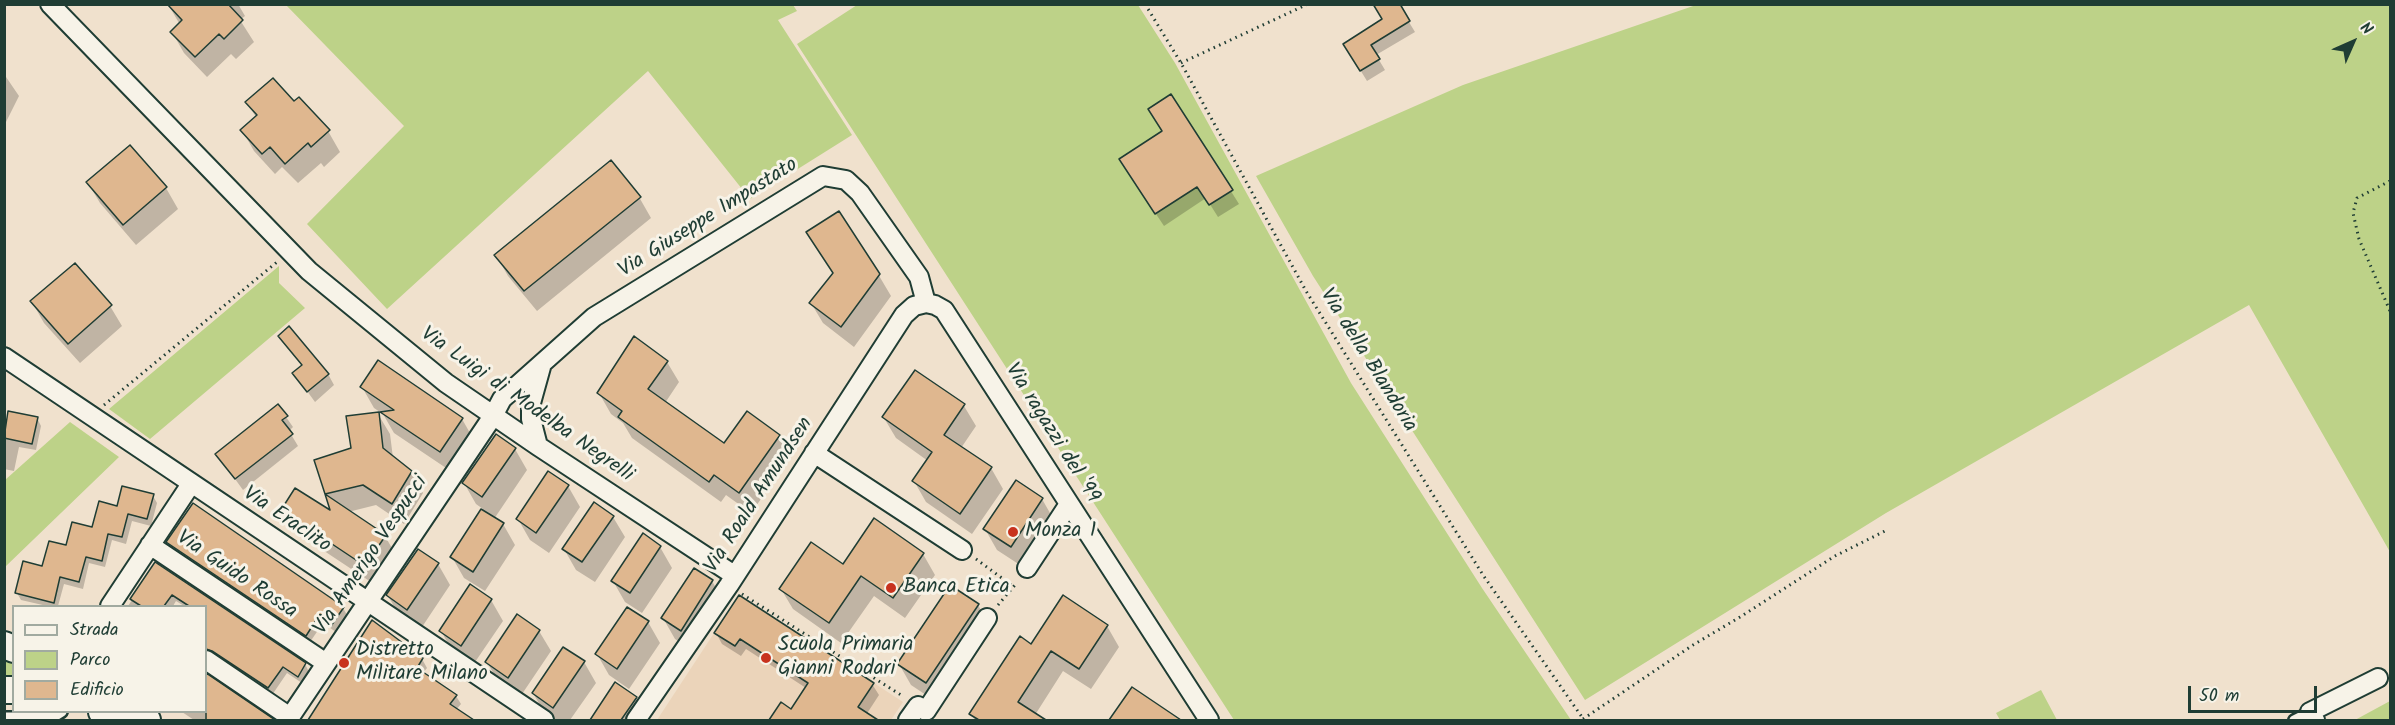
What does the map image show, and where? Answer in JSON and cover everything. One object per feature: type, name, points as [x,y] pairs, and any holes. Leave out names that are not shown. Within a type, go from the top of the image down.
[{"type":"street","name":"Via Luigi di Modelba Negrelli","points":[[50,4],[309,271],[431,370],[493,416],[731,580]]},
{"type":"street","name":"Via Giuseppe Impastato","points":[[493,416],[502,399],[594,317],[823,176],[846,180],[860,193],[918,277],[926,303]]},
{"type":"street","name":"Via Roald Amundsen","points":[[636,720],[731,580],[904,315],[914,306],[926,303]]},
{"type":"street","name":"Via ragazzi del '99","points":[[926,303],[944,310],[1209,720]]},
{"type":"street","name":"Via Eraclito","points":[[4,357],[544,720]]},
{"type":"street","points":[[538,446],[531,419],[531,403],[542,364]]},
{"type":"street","name":"Via Amerigo Vespucci","points":[[289,719],[493,416]]},
{"type":"street","points":[[814,453],[962,550]]},
{"type":"street","points":[[117,604],[150,545],[191,484]]},
{"type":"street","points":[[1027,568],[1069,504]]},
{"type":"street","name":"Via Guido Rossa","points":[[150,545],[326,663]]},
{"type":"street","points":[[923,714],[987,618]]},
{"type":"street","points":[[207,661],[289,719]]},
{"type":"street","points":[[2306,718],[2381,676]]},
{"type":"lane","points":[[4,717],[54,717],[59,713]]},
{"type":"path","name":"Via della Blandoria","points":[[1145,4],[1181,63],[1306,291],[1483,575],[1583,720]]},
{"type":"path","points":[[1181,63],[1308,4]]},
{"type":"path","points":[[2391,181],[2357,198],[2353,213],[2359,239],[2391,311]]},
{"type":"path","points":[[91,416],[291,252]]},
{"type":"path","points":[[1583,720],[1693,645],[1835,556],[1887,530]]},
{"type":"path","points":[[962,550],[1014,587]]},
{"type":"path","points":[[987,618],[1027,568]]},
{"type":"path","points":[[731,580],[923,714]]},
{"type":"shaded area","name":"Scuola Primaria Gianni Rodari","points":[[739,595],[903,702],[891,720],[657,720]]},
{"type":"green space","points":[[1699,4],[2390,5],[2390,552],[2249,305],[1886,513],[1585,700],[1313,276],[1256,176],[1463,85]]},
{"type":"green space","points":[[286,5],[793,5],[797,11],[778,20],[852,135],[750,199],[648,71],[387,309],[307,224],[404,126]]},
{"type":"green space","points":[[857,5],[1138,5],[1175,63],[1351,383],[1482,588],[1571,720],[1234,720],[797,44]]},
{"type":"green space","points":[[279,266],[279,283],[305,308],[150,439],[109,409]]},
{"type":"green space","points":[[70,422],[119,457],[5,567],[5,480]]},
{"type":"green space","points":[[5,653],[12,656],[12,680],[5,680]]},
{"type":"green space","points":[[2041,690],[2057,720],[2000,720],[1996,713]]},
{"type":"green space","points":[[2390,701],[2390,720],[2355,720]]},
{"type":"building","points":[[167,4],[228,4],[243,20],[224,39],[219,34],[195,57],[170,32],[182,20]]},
{"type":"building","points":[[1373,4],[1400,4],[1410,21],[1371,45],[1380,59],[1360,71],[1343,44],[1382,19]]},
{"type":"building","points":[[273,78],[294,101],[299,97],[330,130],[311,147],[308,143],[285,164],[270,147],[262,154],[240,130],[257,115],[245,102]]},
{"type":"building","points":[[1171,94],[1233,190],[1209,205],[1197,187],[1155,214],[1119,159],[1162,131],[1148,109]]},
{"type":"building","points":[[130,145],[167,187],[123,225],[86,182]]},
{"type":"building","points":[[611,160],[641,197],[524,291],[494,255]]},
{"type":"building","points":[[839,211],[880,274],[841,327],[809,303],[833,273],[806,232]]},
{"type":"building","points":[[75,263],[112,305],[68,344],[30,301]]},
{"type":"building","points":[[289,326],[329,374],[307,392],[292,373],[302,365],[278,336]]},
{"type":"building","points":[[634,336],[668,361],[648,389],[724,443],[747,411],[780,435],[739,493],[714,475],[709,482],[618,417],[622,411],[597,393]]},
{"type":"building","points":[[378,360],[463,418],[440,452],[380,412],[394,410],[360,387]]},
{"type":"building","points":[[915,370],[965,404],[944,435],[992,467],[960,514],[912,481],[932,452],[882,417]]},
{"type":"building","points":[[278,404],[288,416],[282,420],[293,434],[235,479],[215,454]]},
{"type":"building","points":[[8,411],[38,417],[32,444],[4,438]]},
{"type":"building","points":[[379,412],[383,448],[412,471],[392,504],[363,485],[325,494],[314,460],[351,448],[346,416]]},
{"type":"building","points":[[496,434],[516,448],[482,497],[462,483]]},
{"type":"building","points":[[548,471],[569,485],[536,533],[516,519]]},
{"type":"building","points":[[1016,480],[1043,498],[1011,547],[983,529]]},
{"type":"building","points":[[122,486],[154,494],[147,519],[128,514],[122,537],[108,534],[102,561],[86,557],[79,582],[60,577],[54,603],[15,593],[23,561],[42,566],[49,541],[66,545],[72,522],[92,527],[99,501],[117,506]]},
{"type":"building","points":[[295,488],[330,510],[325,494],[386,535],[365,566],[281,510]]},
{"type":"building","points":[[594,502],[614,516],[582,562],[562,549]]},
{"type":"building","points":[[193,503],[344,607],[331,626],[318,617],[306,636],[166,542]]},
{"type":"building","points":[[481,509],[504,523],[473,572],[450,557]]},
{"type":"building","points":[[874,518],[924,553],[893,598],[861,576],[829,623],[779,589],[811,542],[843,564]]},
{"type":"building","points":[[643,533],[661,546],[630,593],[611,581]]},
{"type":"building","points":[[418,549],[439,563],[407,610],[386,595]]},
{"type":"building","points":[[155,562],[306,663],[298,677],[283,667],[268,688],[207,649],[207,605],[187,605],[172,595],[165,605],[139,605],[130,599]]},
{"type":"building","points":[[694,568],[713,580],[681,631],[661,618]]},
{"type":"building","points":[[470,584],[492,599],[461,646],[439,631]]},
{"type":"building","points":[[950,585],[979,604],[926,683],[897,664]]},
{"type":"building","points":[[739,595],[874,683],[858,707],[878,720],[769,720],[781,702],[791,709],[808,683],[740,639],[735,646],[714,633]]},
{"type":"building","points":[[1063,595],[1108,625],[1079,669],[1051,651],[1018,702],[1046,720],[979,720],[969,714],[1020,636],[1031,644]]},
{"type":"building","points":[[627,607],[649,621],[617,669],[595,654]]},
{"type":"building","points":[[517,614],[540,630],[508,678],[485,662]]},
{"type":"building","points":[[372,620],[423,658],[417,668],[457,695],[450,704],[474,720],[308,720]]},
{"type":"building","points":[[563,647],[585,661],[553,708],[532,693]]},
{"type":"building","points":[[207,674],[275,720],[206,720]]},
{"type":"building","points":[[615,682],[637,697],[621,720],[590,720]]},
{"type":"building","points":[[1132,687],[1181,720],[1109,720]]},
{"type":"place","name":"Monza 1","points":[[1013,532]]},
{"type":"place","name":"Banca Etica","points":[[891,588]]},
{"type":"place","name":"Scuola Primaria Gianni Rodari","points":[[766,658]]},
{"type":"place","name":"Distretto Militare Milano","points":[[344,663]]}]
